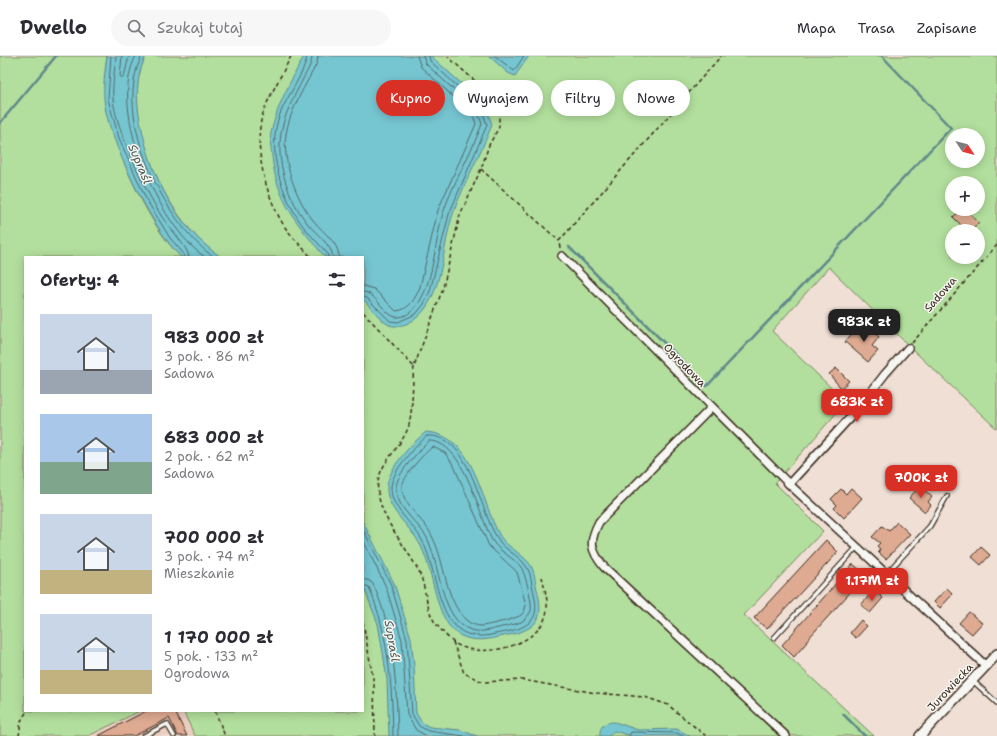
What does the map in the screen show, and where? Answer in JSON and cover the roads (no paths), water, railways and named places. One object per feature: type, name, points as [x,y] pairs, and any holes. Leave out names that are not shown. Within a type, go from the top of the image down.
[{"type":"street","name":"Ogrodowa","points":[[562,256],[711,408],[789,484],[986,666]]},
{"type":"street","points":[[789,484],[857,410],[885,374],[908,348]]},
{"type":"street","points":[[711,408],[599,522],[593,534],[592,547],[596,558],[604,567],[786,736]]},
{"type":"street","name":"Jurowiecka","points":[[920,736],[997,654]]},
{"type":"lane","points":[[886,574],[930,526],[947,496]]},
{"type":"lane","points":[[774,638],[858,547]]},
{"type":"lane","points":[[972,681],[997,703]]},
{"type":"lane","points":[[144,736],[167,724],[174,736]]},
{"type":"water","name":"Supraśl","points":[[107,56],[146,56],[142,64],[138,81],[137,99],[145,144],[151,163],[168,199],[179,215],[191,231],[205,245],[220,256],[180,256],[170,245],[158,227],[133,182],[113,136],[104,99]]},
{"type":"water","points":[[304,56],[431,56],[457,80],[453,80],[453,116],[489,116],[492,125],[453,214],[439,276],[434,291],[428,305],[418,316],[406,324],[398,326],[389,325],[382,320],[364,300],[364,256],[324,256],[297,223],[283,199],[274,171],[270,142],[271,132],[282,101]]},
{"type":"water","points":[[489,56],[529,56],[515,76],[508,73]]},
{"type":"water","points":[[426,432],[443,436],[456,445],[466,457],[474,472],[493,522],[500,536],[529,563],[532,568],[539,598],[540,610],[536,622],[525,630],[499,637],[476,640],[460,635],[448,625],[441,610],[425,557],[418,541],[398,516],[390,502],[387,487],[388,480],[396,464],[408,449]]},
{"type":"water","name":"Supraśl","points":[[364,524],[394,583],[411,638],[416,713],[422,723],[430,727],[460,730],[477,736],[389,736],[387,680],[378,624],[364,588]]},
{"type":"water","points":[[615,722],[638,730],[677,729],[690,736],[632,736],[614,731],[609,736],[600,736],[603,725]]},
{"type":"waterway","points":[[0,123],[56,56]]},
{"type":"waterway","points":[[569,247],[707,386],[951,128],[882,56]]},
{"type":"waterway","points":[[843,714],[865,736]]}]
